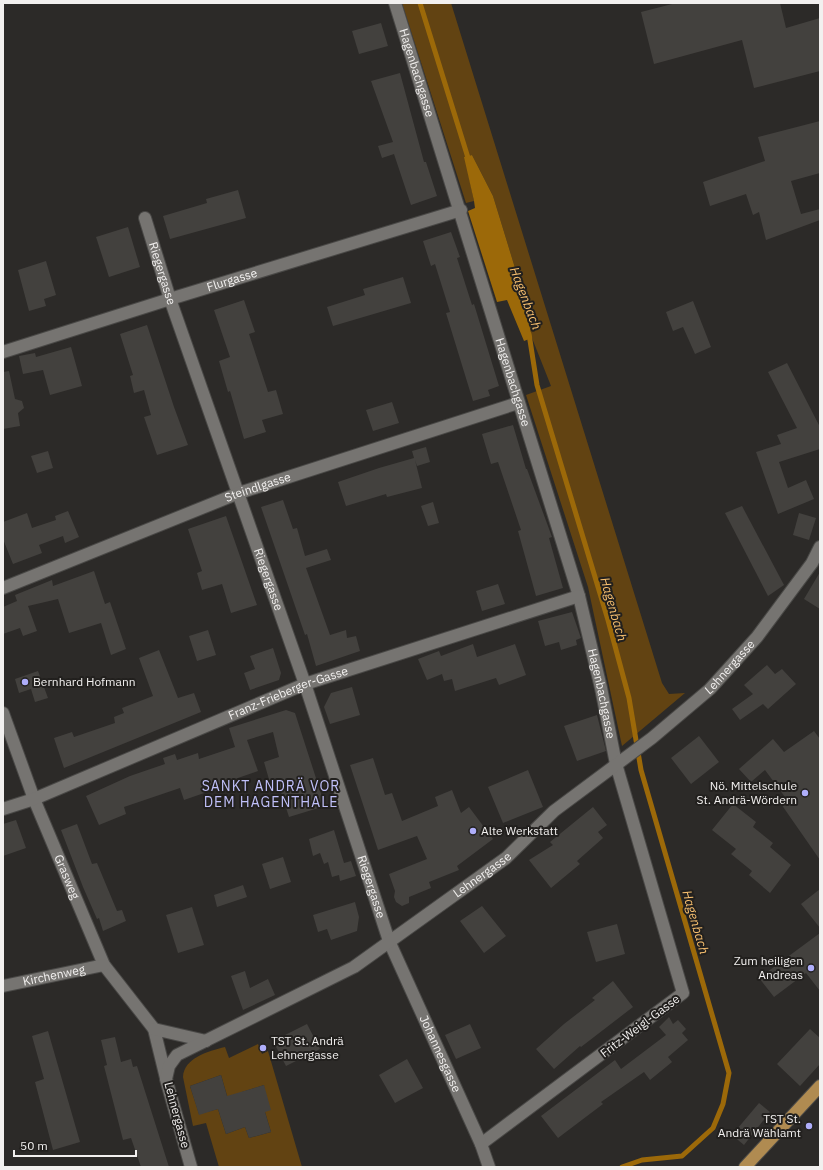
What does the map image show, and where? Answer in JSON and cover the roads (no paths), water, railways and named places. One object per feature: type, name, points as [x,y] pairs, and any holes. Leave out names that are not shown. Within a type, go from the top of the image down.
[{"type":"main road","points":[[745,1167],[820,1086]]},
{"type":"street","name":"Hagenbachgasse","points":[[395,3],[461,210],[518,402],[580,596],[620,761]]},
{"type":"street","name":"Flurgasse","points":[[3,352],[170,298],[461,210]]},
{"type":"street","name":"Riegergasse","points":[[145,218],[170,298],[305,684],[389,941]]},
{"type":"street","name":"Steindlgasse","points":[[3,588],[239,493],[518,402]]},
{"type":"street","name":"Lehnergasse","points":[[191,1167],[166,1079],[169,1066],[177,1055],[354,967],[506,858],[554,811],[652,738],[710,688],[757,637],[812,563],[820,547]]},
{"type":"street","name":"Franz-Frieberger-Gasse","points":[[3,809],[34,799],[305,684],[580,596]]},
{"type":"street","name":"Grasweg","points":[[3,713],[34,799],[104,964],[154,1029],[166,1079]]},
{"type":"street","name":"Fritz-Weigl-Gasse","points":[[481,1144],[684,993],[620,761]]},
{"type":"street","name":"Johannesgasse","points":[[389,941],[481,1144],[488,1167]]},
{"type":"street","name":"Kirchenweg","points":[[3,986],[104,964]]},
{"type":"street","points":[[154,1029],[206,1041]]},
{"type":"waterway","name":"Hagenbach","points":[[420,3],[469,161]]},
{"type":"waterway","name":"Hagenbach","points":[[529,334],[537,385],[608,620],[629,698],[641,770],[729,1073],[723,1104],[713,1128],[682,1156],[642,1160],[622,1167]]},
{"type":"place","name":"Bernhard Hofmann","points":[[25,682]]},
{"type":"place","name":"Nö. Mittelschule St. Andrä-Wördern","points":[[805,793]]},
{"type":"place","name":"Alte Werkstatt","points":[[473,831]]},
{"type":"place","name":"Zum heiligen Andreas","points":[[811,968]]},
{"type":"place","name":"TST St. Andrä Lehnergasse","points":[[263,1048]]},
{"type":"place","name":"TST St. Andrä Wählamt","points":[[809,1126]]},
{"type":"district","name":"SANKT ANDRÄ VOR DEM HAGENTHALE","points":[[271,794]]}]
